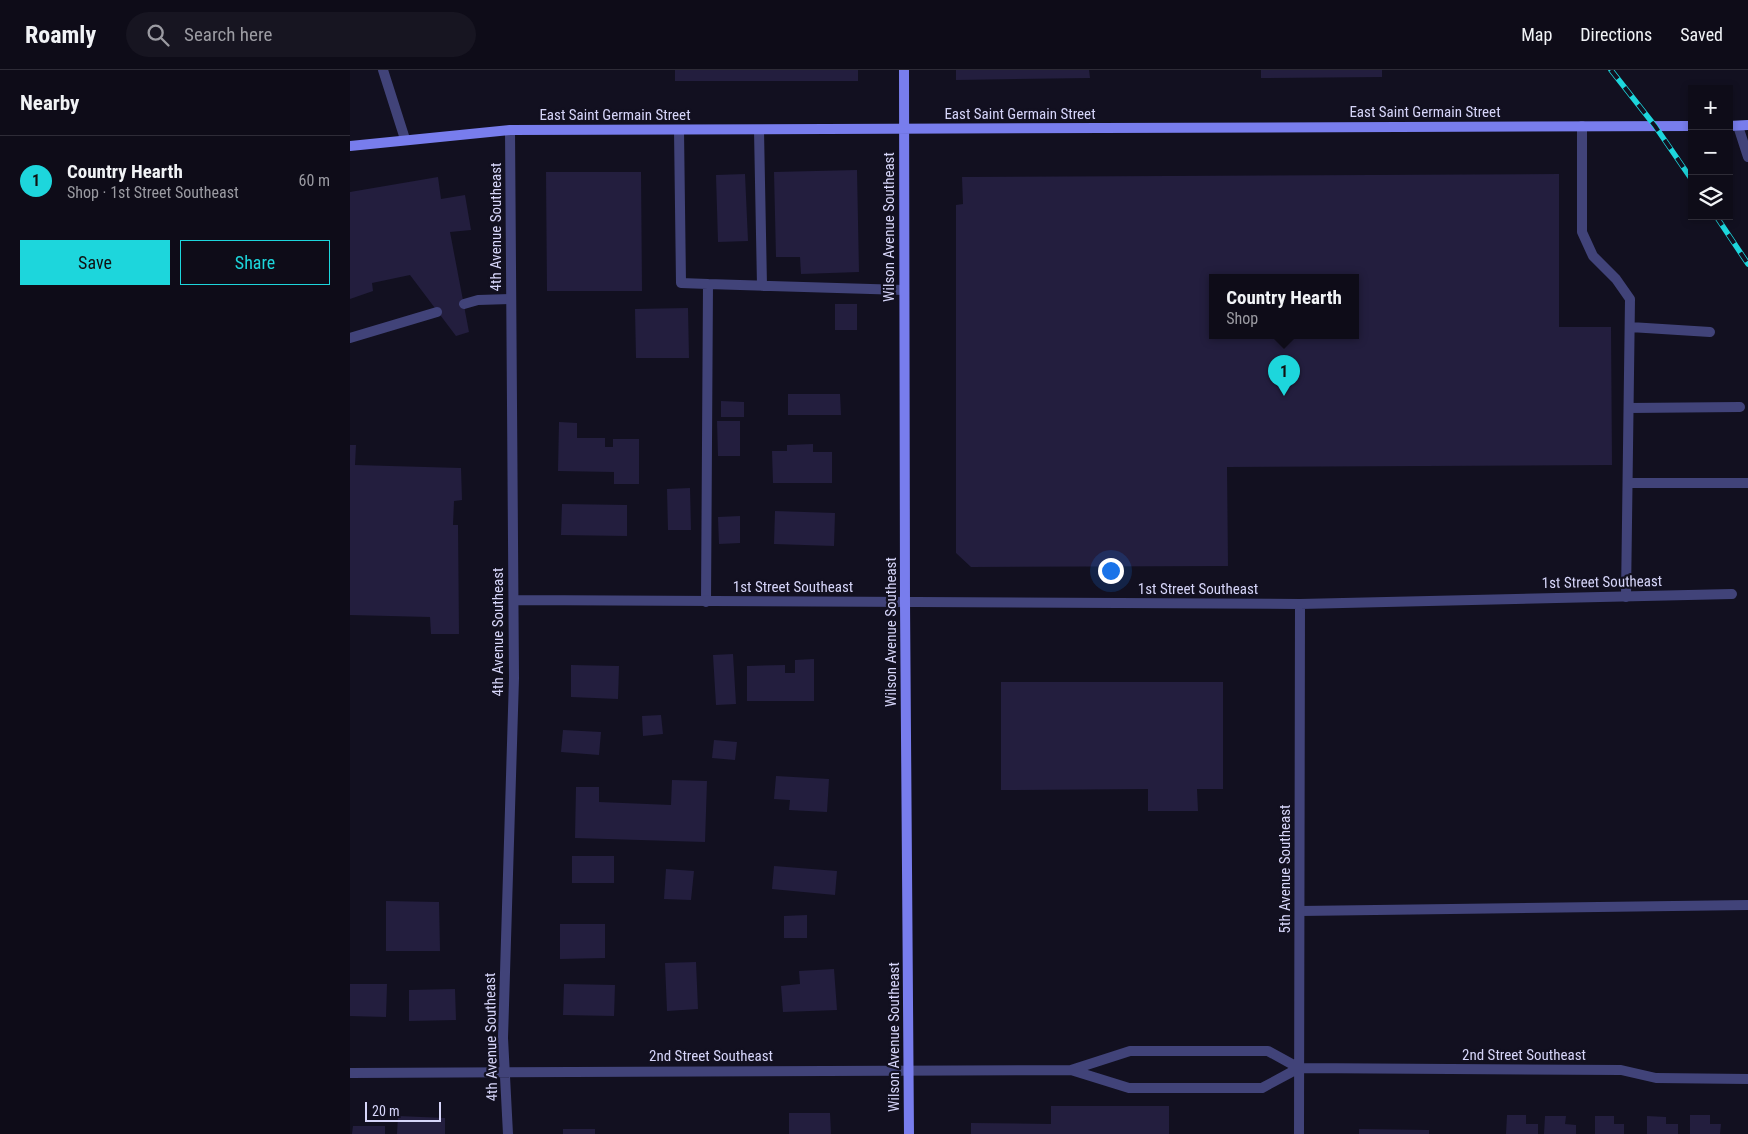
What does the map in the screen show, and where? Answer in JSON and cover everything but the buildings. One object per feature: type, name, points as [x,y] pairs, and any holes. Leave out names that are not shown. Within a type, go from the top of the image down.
[{"type":"main road","name":"Wilson Avenue Southeast","points":[[904,70],[905,603],[909,1134]]},
{"type":"main road","name":"East Saint Germain Street","points":[[350,146],[510,130],[1688,126]]},
{"type":"street","points":[[383,70],[405,139]]},
{"type":"street","points":[[1582,126],[1582,232],[1593,256],[1616,279],[1630,299],[1626,597]]},
{"type":"street","points":[[1738,126],[1748,157]]},
{"type":"street","name":"4th Avenue Southeast","points":[[508,1134],[503,1038],[514,678],[510,130]]},
{"type":"street","points":[[679,130],[681,284],[904,290]]},
{"type":"street","points":[[759,130],[762,286]]},
{"type":"street","points":[[706,602],[708,284]]},
{"type":"street","points":[[464,304],[478,300],[511,299]]},
{"type":"street","points":[[350,338],[437,312]]},
{"type":"street","points":[[1630,327],[1710,332]]},
{"type":"street","points":[[1629,408],[1740,407]]},
{"type":"street","points":[[1628,483],[1748,483]]},
{"type":"street","name":"1st Street Southeast","points":[[514,600],[1300,604],[1732,594]]},
{"type":"street","name":"5th Avenue Southeast","points":[[1299,1134],[1300,604]]},
{"type":"street","points":[[1300,911],[1748,905]]},
{"type":"street","name":"2nd Street Southeast","points":[[350,1073],[1071,1070],[1130,1051],[1268,1051],[1299,1068],[1621,1070],[1656,1078],[1748,1079]]},
{"type":"street","name":"2nd Street Southeast","points":[[1071,1070],[1128,1088],[1262,1088],[1299,1068]]},
{"type":"railway","points":[[1611,70],[1655,126],[1689,175]]},
{"type":"railway","points":[[1719,220],[1748,264]]},
{"type":"place","name":"Country Hearth","points":[[1284,396]]}]
